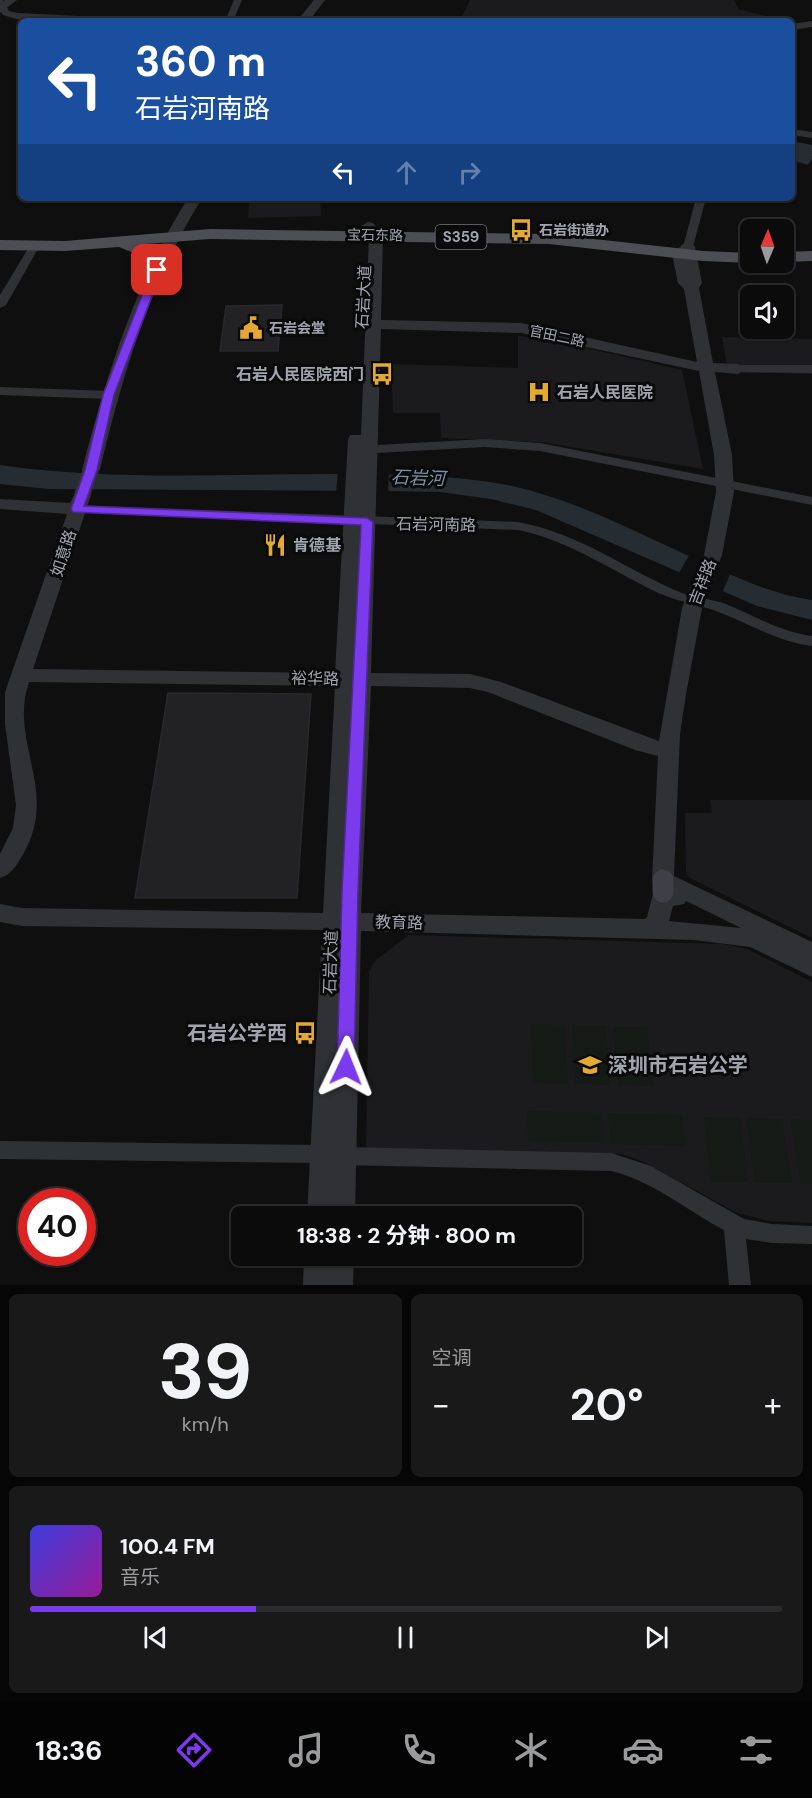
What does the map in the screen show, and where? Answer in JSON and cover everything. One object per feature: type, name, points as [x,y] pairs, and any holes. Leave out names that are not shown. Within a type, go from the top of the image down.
[{"type":"main road","name":"宝石东路","points":[[0,245],[112,243],[170,231]]},
{"type":"main road","name":"宝石东路","points":[[0,237],[65,237],[170,231],[210,234],[370,232],[549,239],[740,257]]},
{"type":"main road","points":[[112,243],[136,246],[148,252],[156,258],[157,270]]},
{"type":"main road","points":[[794,247],[812,246]]},
{"type":"main road","name":"宝石东路","points":[[686,252],[740,249]]},
{"type":"main road","points":[[794,257],[812,256]]},
{"type":"street","points":[[230,18],[238,0]]},
{"type":"street","points":[[305,18],[320,0]]},
{"type":"street","points":[[315,18],[329,0]]},
{"type":"street","points":[[4,5],[6,13],[16,16],[57,18]]},
{"type":"street","points":[[795,27],[812,24]]},
{"type":"street","points":[[795,132],[812,135]]},
{"type":"street","points":[[170,231],[183,201]]},
{"type":"street","points":[[170,231],[193,201]]},
{"type":"street","points":[[686,252],[700,201]]},
{"type":"street","name":"如意路","points":[[0,870],[21,837],[26,822],[25,789],[14,711],[15,692],[91,470],[109,395],[170,231]]},
{"type":"street","name":"石岩大道","points":[[362,450],[373,324],[370,232]]},
{"type":"street","name":"石岩大道","points":[[340,1206],[333,1155],[341,921],[354,678],[370,232]]},
{"type":"street","points":[[0,305],[34,246]]},
{"type":"street","name":"吉祥路","points":[[663,886],[670,751],[676,694],[697,594],[711,562],[723,509],[725,483],[723,455],[691,287],[695,283],[686,252]]},
{"type":"street","name":"官田二路","points":[[373,324],[521,328],[706,368],[738,369]]},
{"type":"street","points":[[738,369],[812,369]]},
{"type":"street","points":[[0,391],[109,395]]},
{"type":"street","points":[[362,450],[485,443],[522,445],[812,501]]},
{"type":"street","points":[[0,504],[80,502]]},
{"type":"street","name":"石岩河南路","points":[[80,502],[360,522],[539,529],[673,594],[697,594],[777,634],[812,641]]},
{"type":"street","name":"裕华路","points":[[20,675],[453,679],[482,683],[642,745],[670,751]]},
{"type":"street","points":[[646,930],[652,928],[660,917],[663,886]]},
{"type":"street","points":[[663,886],[755,939],[812,968]]},
{"type":"street","points":[[663,886],[812,952]]},
{"type":"street","name":"教育路","points":[[0,913],[22,917],[341,921],[646,930],[723,934],[755,939]]},
{"type":"street","points":[[0,1150],[611,1162],[642,1170],[734,1225],[771,1233],[812,1235]]},
{"type":"street","name":"石岩大道","points":[[322,1206],[333,1155]]},
{"type":"street","points":[[734,1225],[740,1285]]},
{"type":"street","points":[[317,1285],[318,1266]]},
{"type":"street","points":[[339,1285],[340,1266]]},
{"type":"shaded area","points":[[470,0],[734,0],[738,9],[773,18],[461,18]]},
{"type":"shaded area","points":[[249,201],[320,201],[321,216],[248,218]]},
{"type":"shaded area","name":"石岩人民医院","points":[[518,336],[547,339],[682,370],[703,469],[542,442],[441,438],[440,413],[393,413],[391,364],[518,368]]},
{"type":"shaded area","points":[[722,337],[812,339],[812,374],[728,372]]},
{"type":"shaded area","points":[[710,800],[812,800],[812,938],[690,878],[686,873],[685,813],[712,813]]},
{"type":"shaded area","name":"深圳市石岩公学","points":[[409,935],[723,944],[747,949],[812,982],[812,1223],[768,1221],[735,1212],[644,1162],[622,1154],[366,1149],[369,971],[377,959]]},
{"type":"shaded area","points":[[531,1024],[565,1025],[568,1084],[533,1083]]},
{"type":"shaded area","points":[[572,1025],[606,1026],[610,1085],[575,1084]]},
{"type":"shaded area","points":[[613,1027],[647,1027],[653,1086],[618,1085]]},
{"type":"shaded area","points":[[527,1111],[601,1113],[603,1143],[528,1141]]},
{"type":"shaded area","points":[[608,1113],[682,1115],[686,1146],[610,1144]]},
{"type":"shaded area","points":[[704,1117],[740,1118],[748,1182],[711,1182]]},
{"type":"shaded area","points":[[746,1118],[782,1119],[792,1183],[755,1183]]},
{"type":"shaded area","points":[[790,1119],[812,1120],[812,1184],[801,1184]]},
{"type":"water","points":[[795,142],[812,145],[812,159],[808,165],[795,161]]},
{"type":"water","name":"石岩河","points":[[0,465],[125,475],[424,476],[468,479],[512,486],[587,510],[759,586],[785,595],[812,600],[812,620],[757,606],[536,510],[491,499],[440,492],[49,489],[0,484]]},
{"type":"pier","points":[[338,471],[389,472],[388,494],[336,493]]},
{"type":"pier","points":[[690,554],[731,572],[721,595],[677,576]]},
{"type":"building","name":"石岩会堂","points":[[282,305],[278,351],[220,351],[226,306]]},
{"type":"building","points":[[168,693],[311,694],[297,898],[135,898]]},
{"type":"place","name":"石岩街道办","points":[[521,230]]},
{"type":"place","name":"石岩会堂","points":[[251,328]]},
{"type":"place","name":"石岩人民医院西门","points":[[382,374]]},
{"type":"place","name":"石岩人民医院","points":[[539,392]]},
{"type":"place","name":"肯德基","points":[[275,545]]},
{"type":"place","name":"石岩公学西","points":[[305,1033]]},
{"type":"place","name":"深圳市石岩公学","points":[[590,1065]]},
{"type":"route","points":[[157,270],[109,395],[91,470],[77,509],[367,522],[350,891],[346,1067]]}]
